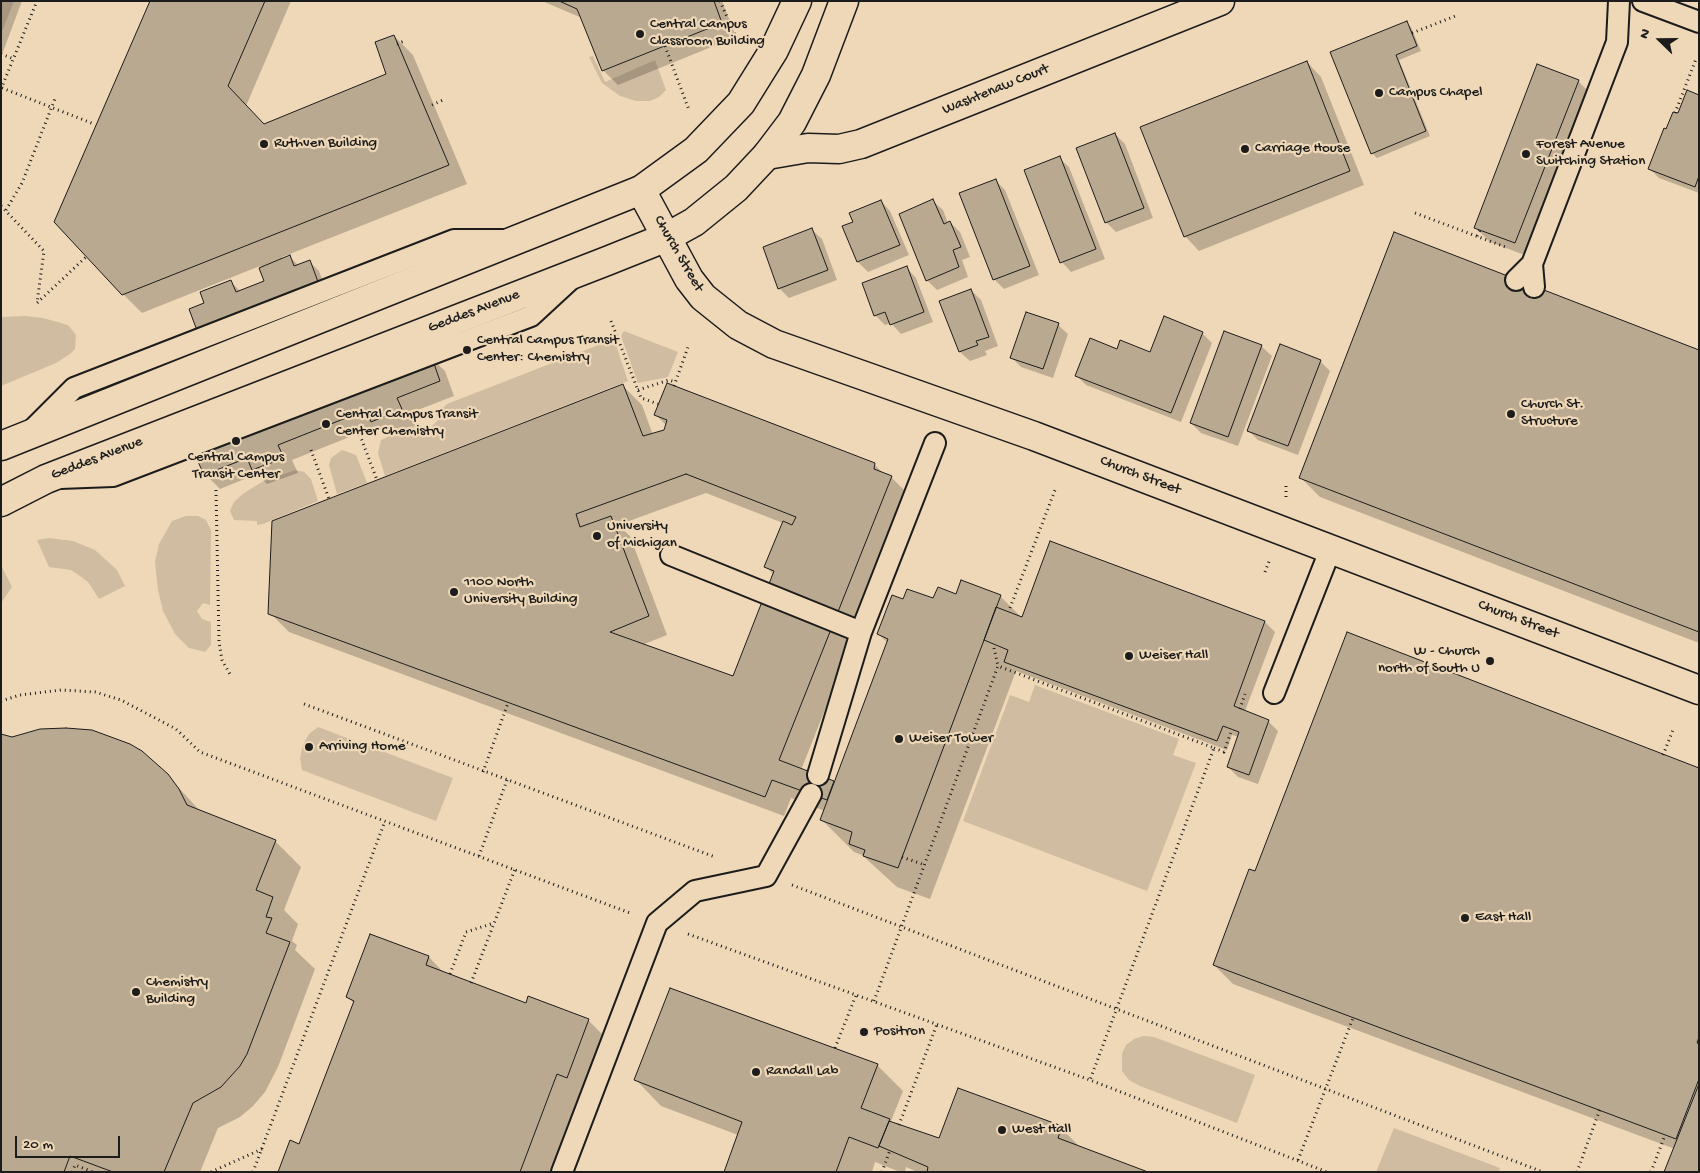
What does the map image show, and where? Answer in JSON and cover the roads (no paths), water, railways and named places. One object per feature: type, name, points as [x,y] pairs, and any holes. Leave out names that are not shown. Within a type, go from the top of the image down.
[{"type":"street","points":[[13,441],[641,190],[696,150],[741,103],[774,50],[797,1]]},
{"type":"street","name":"Geddes Avenue","points":[[1,502],[46,479],[578,272],[667,236],[694,222],[736,188],[767,155],[792,122],[807,96],[844,1]]},
{"type":"street","name":"Washtenaw Court","points":[[767,155],[808,148],[839,149],[861,144],[1220,1]]},
{"type":"street","name":"Church Street","points":[[641,190],[689,279],[703,297],[738,325],[774,344],[923,395],[1331,548],[1699,690]]},
{"type":"lane","points":[[1516,280],[1532,264],[1617,42],[1619,1]]},
{"type":"lane","points":[[1644,1],[1699,22]]},
{"type":"lane","points":[[1532,264],[1534,287]]},
{"type":"lane","points":[[818,775],[861,632],[935,443]]},
{"type":"lane","points":[[1274,693],[1331,548]]},
{"type":"lane","points":[[671,555],[861,632]]},
{"type":"lane","points":[[562,1172],[657,923],[695,891],[766,876],[811,794]]},
{"type":"place","name":"Central Campus Classroom Building","points":[[640,34]]},
{"type":"place","name":"Campus Chapel","points":[[1379,93]]},
{"type":"place","name":"Ruthven Building","points":[[264,144]]},
{"type":"place","name":"Carriage House","points":[[1245,149]]},
{"type":"place","name":"Forest Avenue Switching Station","points":[[1526,154]]},
{"type":"place","name":"Central Campus Transit Center: Chemistry","points":[[467,350]]},
{"type":"place","name":"Church St. Structure","points":[[1511,414]]},
{"type":"place","name":"Central Campus Transit Center Chemistry","points":[[326,424]]},
{"type":"place","name":"Central Campus Transit Center","points":[[236,441]]},
{"type":"place","name":"University of Michigan","points":[[597,536]]},
{"type":"place","name":"1100 North University Building","points":[[454,592]]},
{"type":"place","name":"Weiser Hall","points":[[1129,656]]},
{"type":"place","name":"W - Church north of South U","points":[[1490,661]]},
{"type":"place","name":"Weiser Tower","points":[[899,739]]},
{"type":"place","name":"Arriving Home","points":[[309,747]]},
{"type":"place","name":"East Hall","points":[[1465,918]]},
{"type":"place","name":"Chemistry Building","points":[[136,992]]},
{"type":"place","name":"Positron","points":[[864,1032]]},
{"type":"place","name":"Randall Lab","points":[[756,1072]]},
{"type":"place","name":"West Hall","points":[[1002,1130]]}]
